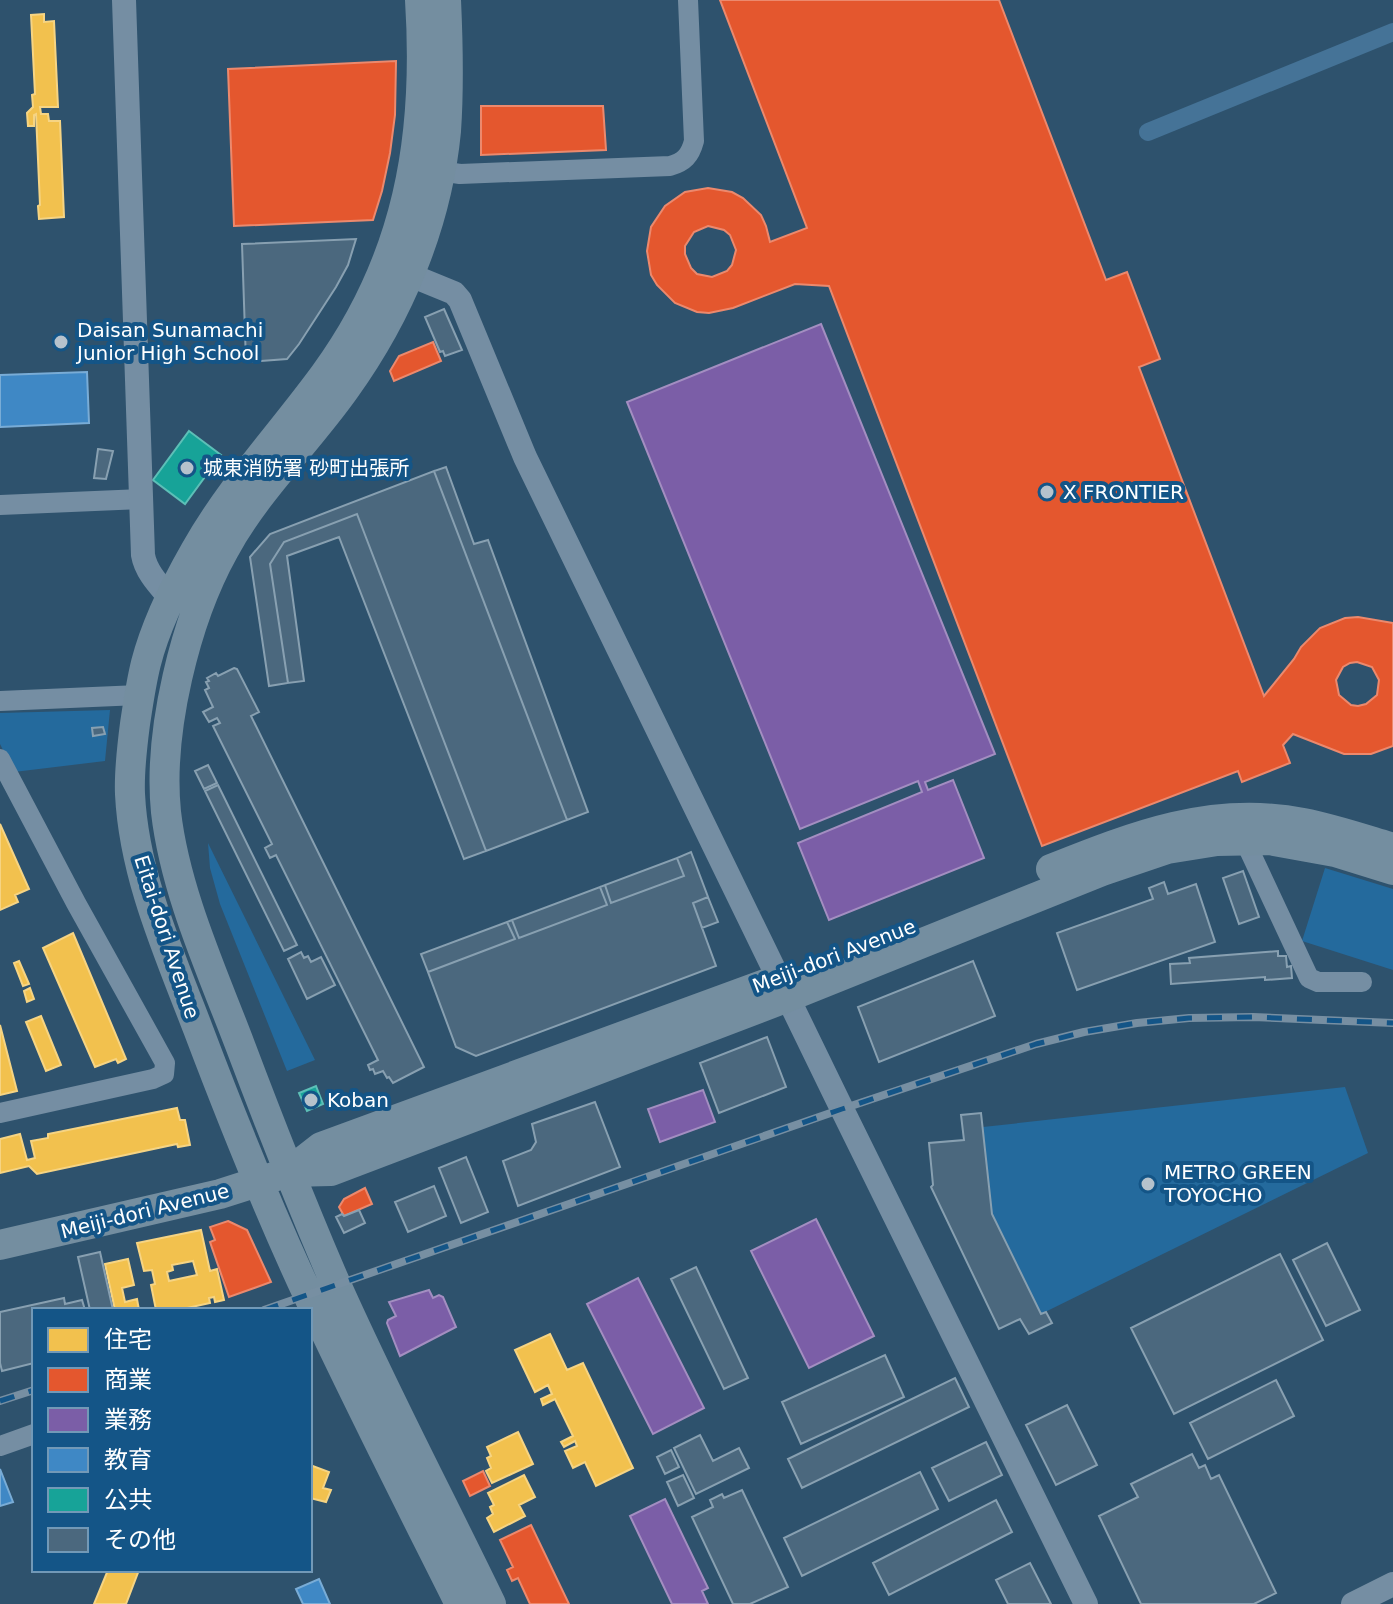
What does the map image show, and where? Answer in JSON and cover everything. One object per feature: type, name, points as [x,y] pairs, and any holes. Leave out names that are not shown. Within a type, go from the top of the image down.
[{"type":"main road","name":"Eitai-dori Avenue","points":[[310,1308],[241,1142],[159,927],[140,865],[134,829],[130,789],[133,740],[146,662],[170,598],[196,549],[218,514],[347,343],[386,267],[408,198],[419,134],[422,77],[420,0]]},
{"type":"main road","name":"Eitai-dori Avenue","points":[[446,0],[447,101],[440,171],[423,240],[410,275],[368,356],[344,392],[245,515],[225,547],[202,595],[178,677],[169,728],[166,810],[171,846],[199,938],[289,1172],[331,1272],[491,1604]]},
{"type":"main road","name":"Meiji-dori Avenue","points":[[783,988],[1095,852],[1161,829],[1211,819],[1272,819],[1302,822],[1393,848]]},
{"type":"main road","name":"Meiji-dori Avenue","points":[[0,1245],[220,1194],[289,1172],[321,1147],[783,988],[1142,856],[1189,845],[1244,839],[1269,840],[1323,849],[1393,870]]},
{"type":"main road","name":"Eitai-dori Avenue","points":[[315,1319],[460,1604]]},
{"type":"street","points":[[124,0],[144,562],[170,598]]},
{"type":"street","points":[[440,171],[460,174],[680,164],[687,158],[694,141],[688,0]]},
{"type":"street","points":[[410,275],[443,287],[460,300],[525,457],[1086,1604]]},
{"type":"street","points":[[0,505],[142,499]]},
{"type":"street","points":[[0,701],[139,695]]},
{"type":"street","points":[[0,759],[165,1063],[164,1074],[153,1079],[0,1113]]},
{"type":"street","points":[[1244,839],[1309,978],[1318,982],[1362,982]]},
{"type":"street","points":[[0,1446],[32,1435]]},
{"type":"street","points":[[1353,1604],[1393,1584]]},
{"type":"shaded area","points":[[110,710],[105,761],[14,772],[0,744],[0,713]]},
{"type":"shaded area","points":[[208,843],[315,1060],[287,1071],[220,904],[210,868]]},
{"type":"shaded area","points":[[1325,868],[1393,889],[1393,970],[1302,941]]},
{"type":"shaded area","name":"METRO GREEN TOYOCHO","points":[[1345,1087],[1368,1153],[1041,1314],[992,1214],[983,1127]]},
{"type":"building: 住宅","points":[[44,14],[44,22],[54,21],[58,107],[40,107],[41,114],[48,114],[49,121],[60,121],[64,217],[39,219],[36,114],[34,126],[28,126],[27,113],[33,107],[32,95],[35,94],[31,15]]},
{"type":"building: 住宅","points":[[0,824],[29,889],[15,895],[18,902],[0,910]]},
{"type":"building: 住宅","points":[[73,933],[126,1059],[118,1063],[116,1059],[95,1067],[43,948]]},
{"type":"building: 住宅","points":[[19,961],[29,984],[23,986],[14,963]]},
{"type":"building: 住宅","points":[[30,988],[34,999],[27,1002],[24,991]]},
{"type":"building: 住宅","points":[[41,1016],[61,1065],[46,1071],[26,1022]]},
{"type":"building: 住宅","points":[[0,1025],[17,1091],[0,1095]]},
{"type":"building: 住宅","points":[[177,1108],[180,1120],[185,1120],[190,1145],[178,1147],[177,1144],[37,1174],[29,1166],[0,1173],[0,1139],[20,1134],[27,1160],[35,1158],[31,1141],[48,1138],[48,1134]]},
{"type":"building: 住宅","points":[[201,1230],[210,1271],[217,1269],[224,1300],[215,1302],[214,1297],[209,1298],[210,1303],[187,1308],[156,1308],[151,1285],[155,1284],[152,1270],[144,1271],[137,1243]],"holes":[[[193,1261],[197,1275],[169,1281],[167,1272],[173,1270],[172,1265]]]},
{"type":"building: 住宅","points":[[128,1259],[134,1285],[122,1288],[125,1302],[137,1299],[139,1308],[115,1308],[105,1264]]},
{"type":"building: 住宅","points":[[550,1334],[567,1370],[583,1363],[633,1468],[596,1486],[585,1462],[573,1468],[565,1451],[577,1446],[575,1441],[564,1447],[561,1442],[573,1436],[555,1399],[543,1405],[541,1399],[552,1394],[548,1385],[535,1392],[515,1350]]},
{"type":"building: 住宅","points":[[518,1432],[533,1464],[492,1483],[486,1471],[491,1468],[487,1447]]},
{"type":"building: 住宅","points":[[312,1466],[329,1472],[323,1488],[331,1490],[326,1502],[312,1498]]},
{"type":"building: 住宅","points":[[524,1475],[535,1497],[519,1505],[525,1516],[494,1532],[487,1518],[493,1514],[490,1507],[494,1505],[488,1493]]},
{"type":"building: 住宅","points":[[107,1572],[138,1572],[126,1604],[94,1604]]},
{"type":"building: 商業","name":"X FRONTIER","points":[[720,0],[999,0],[1106,280],[1127,272],[1160,359],[1139,367],[1264,696],[1301,647],[1320,628],[1345,618],[1358,617],[1393,623],[1393,746],[1371,754],[1344,754],[1293,734],[1283,745],[1290,763],[1242,782],[1238,771],[1042,846],[829,286],[795,284],[733,308],[709,313],[697,312],[675,303],[651,275],[647,251],[651,227],[665,206],[685,192],[708,188],[732,192],[743,198],[761,215],[770,242],[807,228]],"holes":[[[708,226],[730,235],[736,250],[727,271],[712,277],[697,274],[685,254],[685,246],[694,232]],[[1357,662],[1372,667],[1379,680],[1377,695],[1358,706],[1351,705],[1339,695],[1336,680],[1343,667]]]},
{"type":"building: 商業","points":[[396,61],[395,115],[390,153],[373,220],[234,226],[228,69]]},
{"type":"building: 商業","points":[[481,106],[603,106],[606,150],[481,155]]},
{"type":"building: 商業","points":[[433,342],[441,361],[394,381],[390,371],[399,356]]},
{"type":"building: 商業","points":[[365,1188],[372,1204],[344,1216],[339,1207],[344,1199]]},
{"type":"building: 商業","points":[[228,1221],[247,1230],[271,1282],[229,1297],[210,1242],[215,1240],[210,1227]]},
{"type":"building: 商業","points":[[483,1471],[490,1486],[470,1496],[463,1481]]},
{"type":"building: 商業","points":[[531,1525],[569,1604],[530,1604],[518,1578],[512,1581],[507,1570],[513,1567],[500,1540]]},
{"type":"building: 業務","points":[[821,324],[995,754],[925,782],[928,790],[953,780],[984,858],[829,920],[798,843],[922,792],[918,781],[800,829],[627,402]]},
{"type":"building: 業務","points":[[703,1090],[715,1122],[660,1142],[648,1109]]},
{"type":"building: 業務","points":[[816,1219],[874,1336],[809,1368],[751,1251]]},
{"type":"building: 業務","points":[[638,1278],[704,1408],[653,1434],[587,1304]]},
{"type":"building: 業務","points":[[429,1290],[433,1298],[443,1297],[456,1327],[400,1356],[387,1323],[396,1316],[389,1302]]},
{"type":"building: 業務","points":[[665,1499],[708,1588],[702,1591],[708,1604],[672,1604],[630,1516]]},
{"type":"building: 教育","points":[[87,372],[89,423],[0,427],[0,375]]},
{"type":"building: 教育","points":[[0,1469],[13,1502],[0,1506]]},
{"type":"building: 教育","points":[[319,1579],[330,1604],[303,1604],[296,1589]]},
{"type":"building: 公共","name":"城東消防署 砂町出張所","points":[[189,431],[221,455],[185,504],[153,480]]},
{"type":"building: 公共","points":[[316,1086],[323,1104],[307,1111],[299,1093]]},
{"type":"building: その他","points":[[356,239],[348,265],[336,287],[287,359],[246,362],[242,244]]},
{"type":"building: その他","points":[[444,309],[462,350],[445,356],[443,351],[440,352],[425,317]]},
{"type":"building: その他","points":[[98,449],[113,451],[106,479],[94,478]]},
{"type":"building: その他","points":[[446,467],[474,544],[488,540],[588,812],[567,820],[434,471]]},
{"type":"building: その他","points":[[434,471],[567,820],[486,851],[357,514],[284,542],[270,564],[288,683],[269,686],[250,557],[270,534]]},
{"type":"building: その他","points":[[357,514],[486,851],[464,859],[339,537],[287,556],[304,681],[288,683],[270,564],[284,542]]},
{"type":"building: その他","points":[[234,668],[259,712],[251,716],[424,1067],[393,1083],[383,1071],[375,1074],[373,1069],[370,1070],[368,1065],[378,1060],[276,855],[270,858],[265,848],[272,844],[213,726],[220,723],[217,718],[209,722],[203,712],[213,707],[205,690],[209,688],[207,678]]},
{"type":"building: その他","points":[[103,727],[105,734],[93,736],[92,728]]},
{"type":"building: その他","points":[[208,765],[217,783],[204,789],[195,771]]},
{"type":"building: その他","points":[[218,785],[297,945],[284,951],[205,791]]},
{"type":"building: その他","points":[[691,852],[708,897],[693,903],[716,966],[476,1056],[456,1047],[428,972],[515,939],[507,922],[512,920],[519,938],[607,905],[600,887],[605,885],[611,903],[684,876],[677,858]]},
{"type":"building: その他","points":[[677,858],[684,876],[611,903],[605,885]]},
{"type":"building: その他","points":[[1243,871],[1259,917],[1239,924],[1223,878]]},
{"type":"building: その他","points":[[1164,882],[1168,894],[1196,884],[1215,942],[1077,990],[1057,933],[1153,899],[1149,888]]},
{"type":"building: その他","points":[[600,887],[607,905],[519,938],[512,920]]},
{"type":"building: その他","points":[[708,897],[718,922],[702,928],[693,903]]},
{"type":"building: その他","points":[[507,922],[515,939],[428,972],[421,954]]},
{"type":"building: その他","points":[[1278,951],[1278,956],[1286,956],[1292,978],[1171,984],[1170,964],[1190,963],[1189,958]]},
{"type":"building: その他","points":[[301,952],[311,962],[321,957],[335,985],[307,999],[288,959]]},
{"type":"building: その他","points":[[973,961],[995,1016],[879,1062],[858,1007]]},
{"type":"building: その他","points":[[767,1037],[786,1087],[719,1113],[700,1063]]},
{"type":"building: その他","points":[[595,1102],[620,1167],[518,1206],[503,1161],[531,1150],[536,1142],[532,1124]]},
{"type":"building: その他","points":[[981,1113],[992,1214],[1041,1314],[1046,1312],[1052,1323],[1029,1334],[1020,1319],[999,1329],[931,1187],[929,1143],[964,1140],[961,1115]]},
{"type":"building: その他","points":[[466,1157],[488,1212],[461,1223],[439,1168]]},
{"type":"building: その他","points":[[434,1186],[446,1216],[408,1232],[395,1202]]},
{"type":"building: その他","points":[[359,1210],[365,1223],[344,1233],[336,1217]]},
{"type":"building: その他","points":[[1327,1243],[1360,1310],[1326,1326],[1293,1260]]},
{"type":"building: その他","points":[[100,1252],[113,1308],[90,1308],[78,1257]]},
{"type":"building: その他","points":[[1280,1254],[1323,1340],[1174,1414],[1131,1328]]},
{"type":"building: その他","points":[[696,1267],[748,1378],[724,1389],[671,1279]]},
{"type":"building: その他","points":[[64,1298],[65,1304],[82,1300],[84,1308],[32,1308],[32,1364],[2,1371],[0,1312]]},
{"type":"building: その他","points":[[885,1355],[904,1397],[801,1444],[782,1402]]},
{"type":"building: その他","points":[[955,1378],[969,1407],[802,1488],[788,1459]]},
{"type":"building: その他","points":[[1276,1380],[1294,1416],[1208,1459],[1190,1423]]},
{"type":"building: その他","points":[[1067,1405],[1097,1465],[1056,1485],[1026,1425]]},
{"type":"building: その他","points":[[700,1435],[713,1461],[739,1448],[749,1468],[696,1494],[674,1448]]},
{"type":"building: その他","points":[[986,1442],[1002,1475],[949,1501],[932,1468]]},
{"type":"building: その他","points":[[671,1450],[679,1467],[665,1474],[657,1457]]},
{"type":"building: その他","points":[[1192,1454],[1199,1468],[1205,1465],[1211,1479],[1219,1475],[1276,1593],[1254,1604],[1141,1604],[1099,1516],[1138,1497],[1131,1484]]},
{"type":"building: その他","points":[[920,1472],[938,1509],[802,1576],[784,1538]]},
{"type":"building: その他","points":[[683,1475],[694,1498],[678,1506],[667,1482]]},
{"type":"building: その他","points":[[742,1490],[788,1587],[750,1604],[733,1604],[692,1517],[713,1507],[710,1500]]},
{"type":"building: その他","points":[[996,1500],[1012,1532],[889,1595],[873,1563]]},
{"type":"building: その他","points":[[1030,1563],[1051,1604],[1008,1604],[996,1580]]},
{"type":"waterway","points":[[1148,132],[1393,32]]},
{"type":"railway","points":[[270,1308],[1036,1044],[1084,1032],[1189,1018],[1253,1017],[1393,1023]]},
{"type":"railway","points":[[0,1401],[32,1391]]},
{"type":"place","name":"Daisan Sunamachi Junior High School","points":[[61,342]]},
{"type":"place","name":"城東消防署 砂町出張所","points":[[187,468]]},
{"type":"place","name":"X FRONTIER","points":[[1047,492]]},
{"type":"place","name":"Koban","points":[[311,1100]]},
{"type":"place","name":"METRO GREEN TOYOCHO","points":[[1148,1184]]}]
